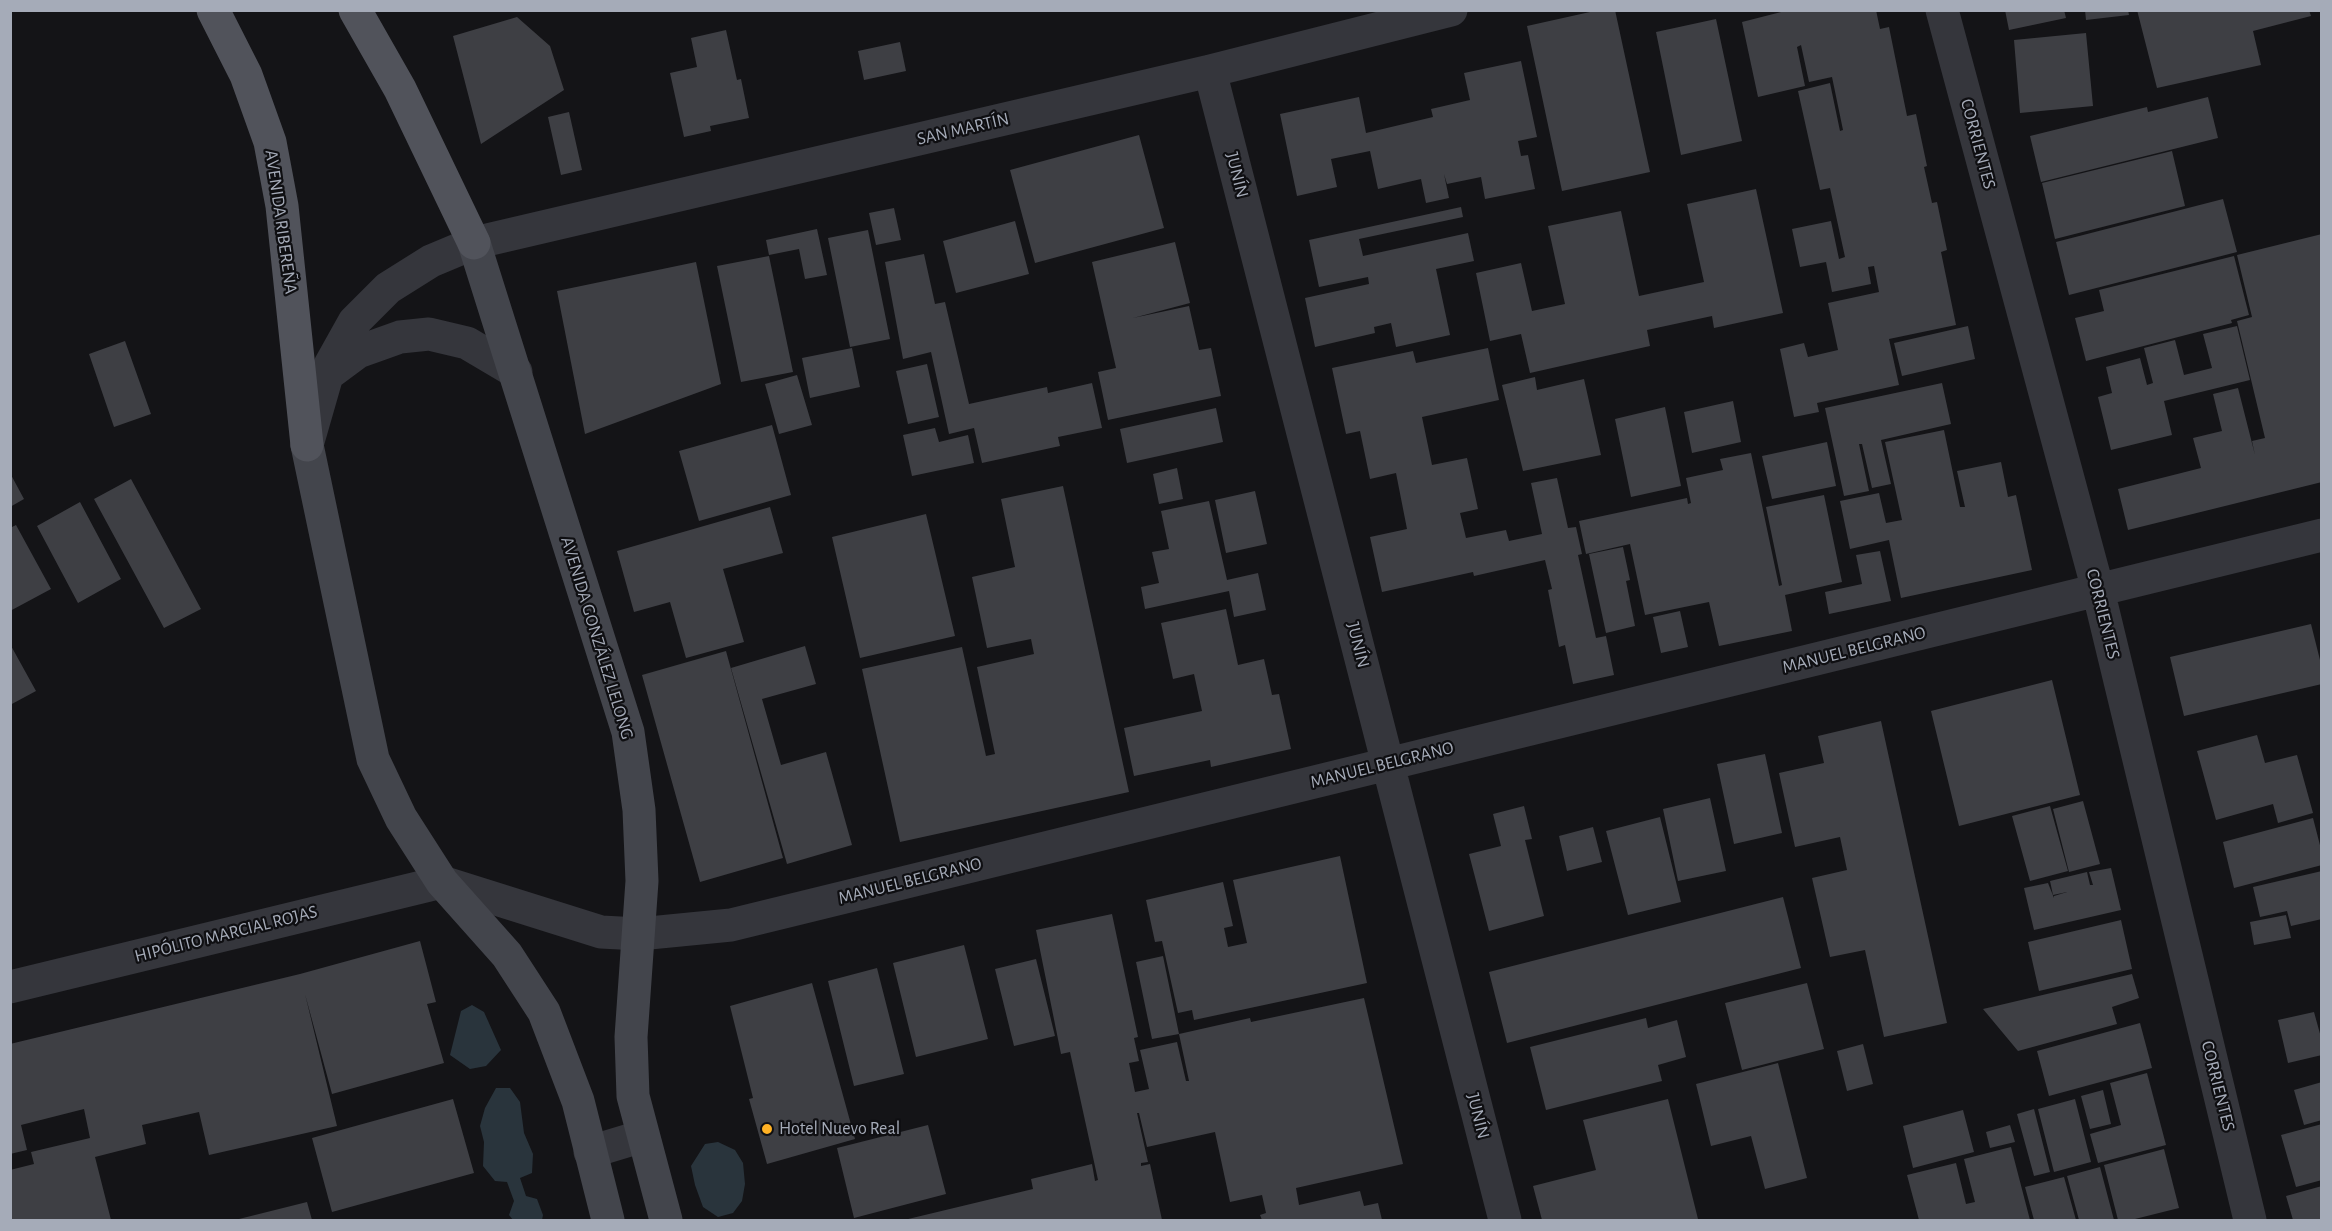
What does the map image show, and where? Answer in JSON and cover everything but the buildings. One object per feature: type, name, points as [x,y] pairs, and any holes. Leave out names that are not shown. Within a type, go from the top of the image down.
[{"type":"main road","name":"AVENIDA RIBEREÑA","points":[[213,10],[246,75],[270,142],[282,207],[306,445]]},
{"type":"main road","points":[[356,10],[400,89],[474,243]]},
{"type":"main road","name":"AVENIDA GONZÁLEZ LELONG","points":[[474,243],[628,732],[639,810],[642,881],[631,1037],[633,1096],[666,1221]]},
{"type":"main road","points":[[306,445],[373,759],[401,818],[442,882],[507,955],[544,1012],[578,1101],[608,1221]]},
{"type":"street","name":"SAN MARTÍN","points":[[306,445],[330,365],[354,322],[388,288],[431,261],[474,243],[1210,71],[1451,10]]},
{"type":"street","name":"CORRIENTES","points":[[1942,10],[2098,590],[2250,1221]]},
{"type":"street","name":"JUNÍN","points":[[1210,71],[1504,1221]]},
{"type":"street","points":[[327,375],[358,352],[400,337],[429,334],[467,343],[516,372]]},
{"type":"street","name":"MANUEL BELGRANO","points":[[442,882],[601,932],[639,934],[731,925],[2322,535]]},
{"type":"street","name":"HIPÓLITO MARCIAL ROJAS","points":[[10,987],[442,882]]},
{"type":"street","points":[[590,1152],[643,1136]]},
{"type":"shaded area","points":[[472,1005],[484,1012],[501,1050],[486,1066],[470,1069],[450,1055],[461,1011]]},
{"type":"shaded area","points":[[496,1088],[510,1088],[520,1102],[524,1133],[533,1154],[532,1173],[520,1178],[526,1196],[537,1199],[543,1215],[542,1220],[513,1220],[509,1215],[514,1201],[507,1182],[495,1181],[483,1166],[484,1142],[480,1126],[485,1108]]},
{"type":"shaded area","points":[[718,1142],[735,1150],[743,1163],[745,1184],[742,1201],[733,1213],[718,1217],[703,1207],[691,1166],[705,1144]]},
{"type":"place","name":"Hotel Nuevo Real","points":[[767,1129]]}]
